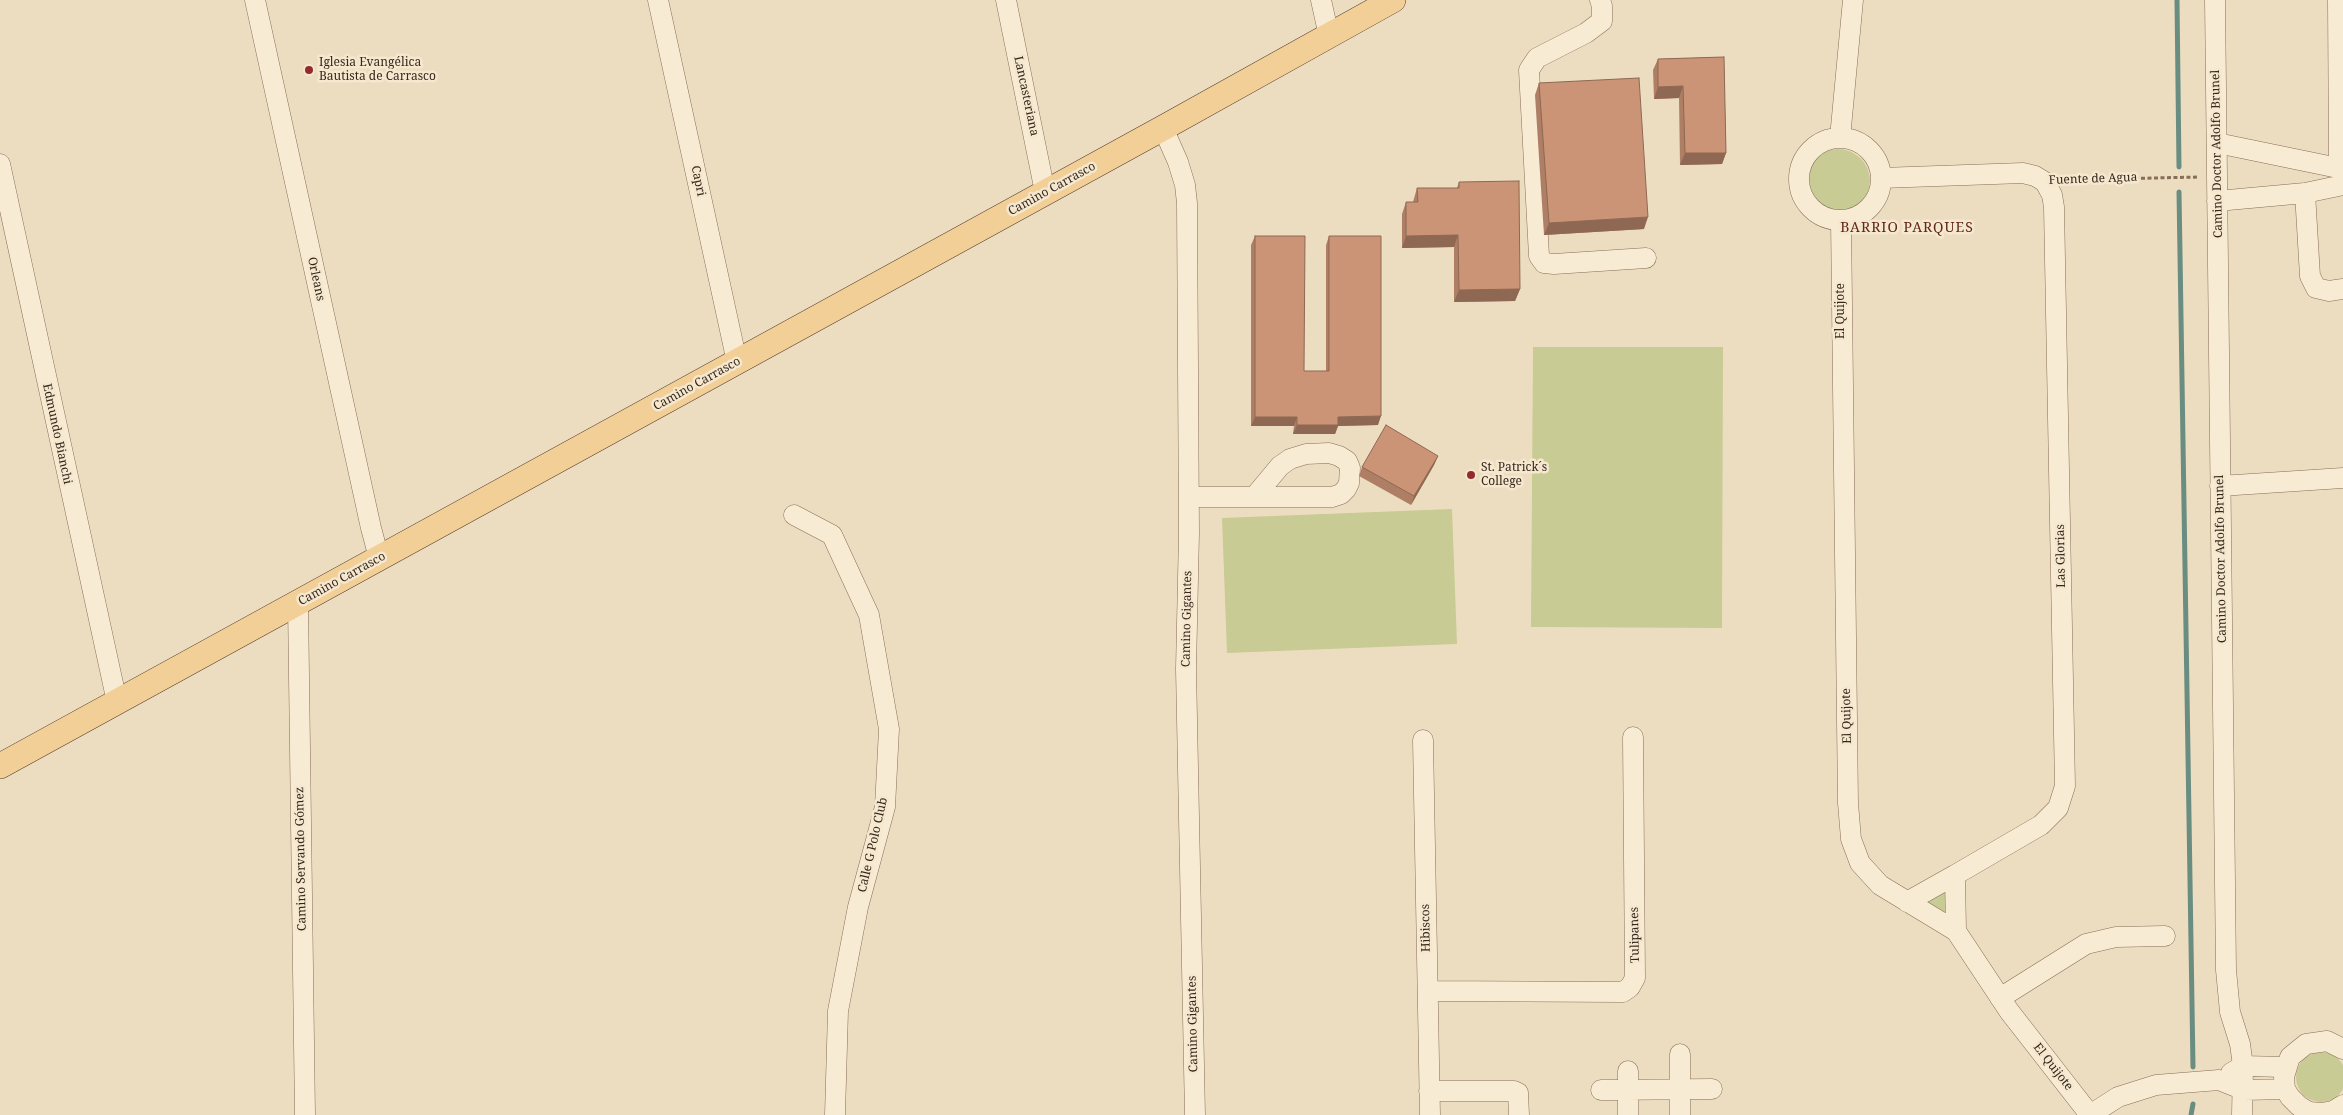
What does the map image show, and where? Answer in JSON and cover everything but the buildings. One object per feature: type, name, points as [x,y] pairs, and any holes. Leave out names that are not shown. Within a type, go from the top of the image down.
[{"type":"main road","name":"Camino Carrasco","points":[[0,766],[1393,0]]},
{"type":"street","name":"Orleans","points":[[255,0],[379,558]]},
{"type":"street","name":"Capri","points":[[658,0],[737,362]]},
{"type":"street","name":"Lancasteriana","points":[[1006,0],[1046,192]]},
{"type":"street","points":[[1321,0],[1330,36]]},
{"type":"street","points":[[1600,0],[1602,20],[1586,32],[1537,58],[1529,70],[1539,256],[1544,263],[1554,264],[1646,258]]},
{"type":"street","points":[[1840,138],[1853,0]]},
{"type":"street","name":"Camino Doctor Adolfo Brunel","points":[[2215,0],[2226,970],[2230,1012],[2240,1044],[2243,1066],[2242,1115]]},
{"type":"street","points":[[2338,0],[2342,174]]},
{"type":"street","name":"Camino Gigantes","points":[[1163,128],[1178,162],[1185,185],[1187,203],[1189,497],[1186,669],[1195,1115]]},
{"type":"street","points":[[1840,138],[1854,140],[1865,147],[1874,156],[1881,178],[1880,188],[1874,202],[1863,213],[1841,220],[1819,215],[1808,206],[1801,194],[1798,180],[1800,166],[1807,154],[1818,144],[1840,138]]},
{"type":"street","points":[[2217,143],[2342,174]]},
{"type":"street","name":"Edmundo Bianchi","points":[[0,164],[117,702]]},
{"type":"street","name":"Fuente de Agua","points":[[1881,178],[2023,173],[2035,176],[2044,182]]},
{"type":"street","points":[[2217,201],[2305,193],[2342,174]]},
{"type":"street","name":"Las Glorias","points":[[1907,902],[2046,821],[2058,808],[2065,786],[2054,207],[2052,195],[2044,182]]},
{"type":"street","points":[[2305,193],[2310,276],[2316,288],[2329,290],[2343,289]]},
{"type":"street","name":"El Quijote","points":[[1841,220],[1850,839],[1860,863],[1870,876],[1907,902],[1956,931],[2000,998],[2090,1115]]},
{"type":"street","points":[[2220,486],[2343,478]]},
{"type":"street","points":[[1189,497],[1254,496]]},
{"type":"street","name":"Calle G Polo Club","points":[[794,515],[832,535],[869,615],[889,729],[885,807],[858,907],[838,1010],[835,1115]]},
{"type":"street","name":"Camino Servando Gómez","points":[[298,603],[304,1115]]},
{"type":"street","name":"Tulipanes","points":[[1428,991],[1623,992],[1630,987],[1635,978],[1633,737]]},
{"type":"street","name":"Hibiscos","points":[[1423,740],[1430,1115]]},
{"type":"street","points":[[1955,875],[1956,931]]},
{"type":"street","points":[[2000,998],[2086,944],[2116,937],[2166,936]]},
{"type":"street","points":[[2341,1044],[2322,1041],[2306,1044],[2293,1053],[2285,1067],[2285,1089],[2299,1106],[2309,1112],[2321,1114],[2343,1106]]},
{"type":"street","points":[[1680,1054],[1680,1115]]},
{"type":"street","points":[[2219,1080],[2243,1066],[2285,1067]]},
{"type":"street","points":[[2090,1115],[2118,1098],[2149,1087],[2183,1082],[2219,1080],[2244,1090],[2285,1089]]},
{"type":"street","points":[[1628,1081],[1628,1115]]},
{"type":"street","points":[[1601,1090],[1628,1081],[1680,1090],[1712,1089]]},
{"type":"street","points":[[1429,1091],[1514,1091],[1518,1093],[1519,1115]]},
{"type":"path","name":"Fuente de Agua","points":[[2044,182],[2070,179],[2217,176]]},
{"type":"green space","points":[[1838,149],[1850,152],[1861,158],[1867,169],[1870,181],[1867,193],[1861,204],[1850,210],[1838,213],[1826,210],[1815,204],[1809,193],[1806,181],[1809,169],[1815,158],[1826,152]]},
{"type":"green space","points":[[1533,347],[1723,347],[1722,628],[1531,627]]},
{"type":"green space","points":[[1452,509],[1457,644],[1227,653],[1222,518]]},
{"type":"green space","points":[[1943,890],[1947,892],[1945,914],[1924,900]]},
{"type":"green space","points":[[2321,1052],[2331,1054],[2339,1059],[2344,1067],[2346,1077],[2344,1087],[2339,1095],[2331,1100],[2321,1102],[2311,1100],[2303,1095],[2298,1087],[2296,1077],[2298,1067],[2303,1059],[2311,1054]]},
{"type":"waterway","points":[[2177,0],[2179,167]]},
{"type":"waterway","points":[[2179,192],[2193,1067]]},
{"type":"waterway","points":[[2191,1115],[2193,1104]]},
{"type":"place","name":"Iglesia Evangélica Bautista de Carrasco","points":[[309,70]]},
{"type":"place","name":"St. Patrick´s College","points":[[1471,475]]},
{"type":"district","name":"BARRIO PARQUES","points":[[1907,228]]}]
